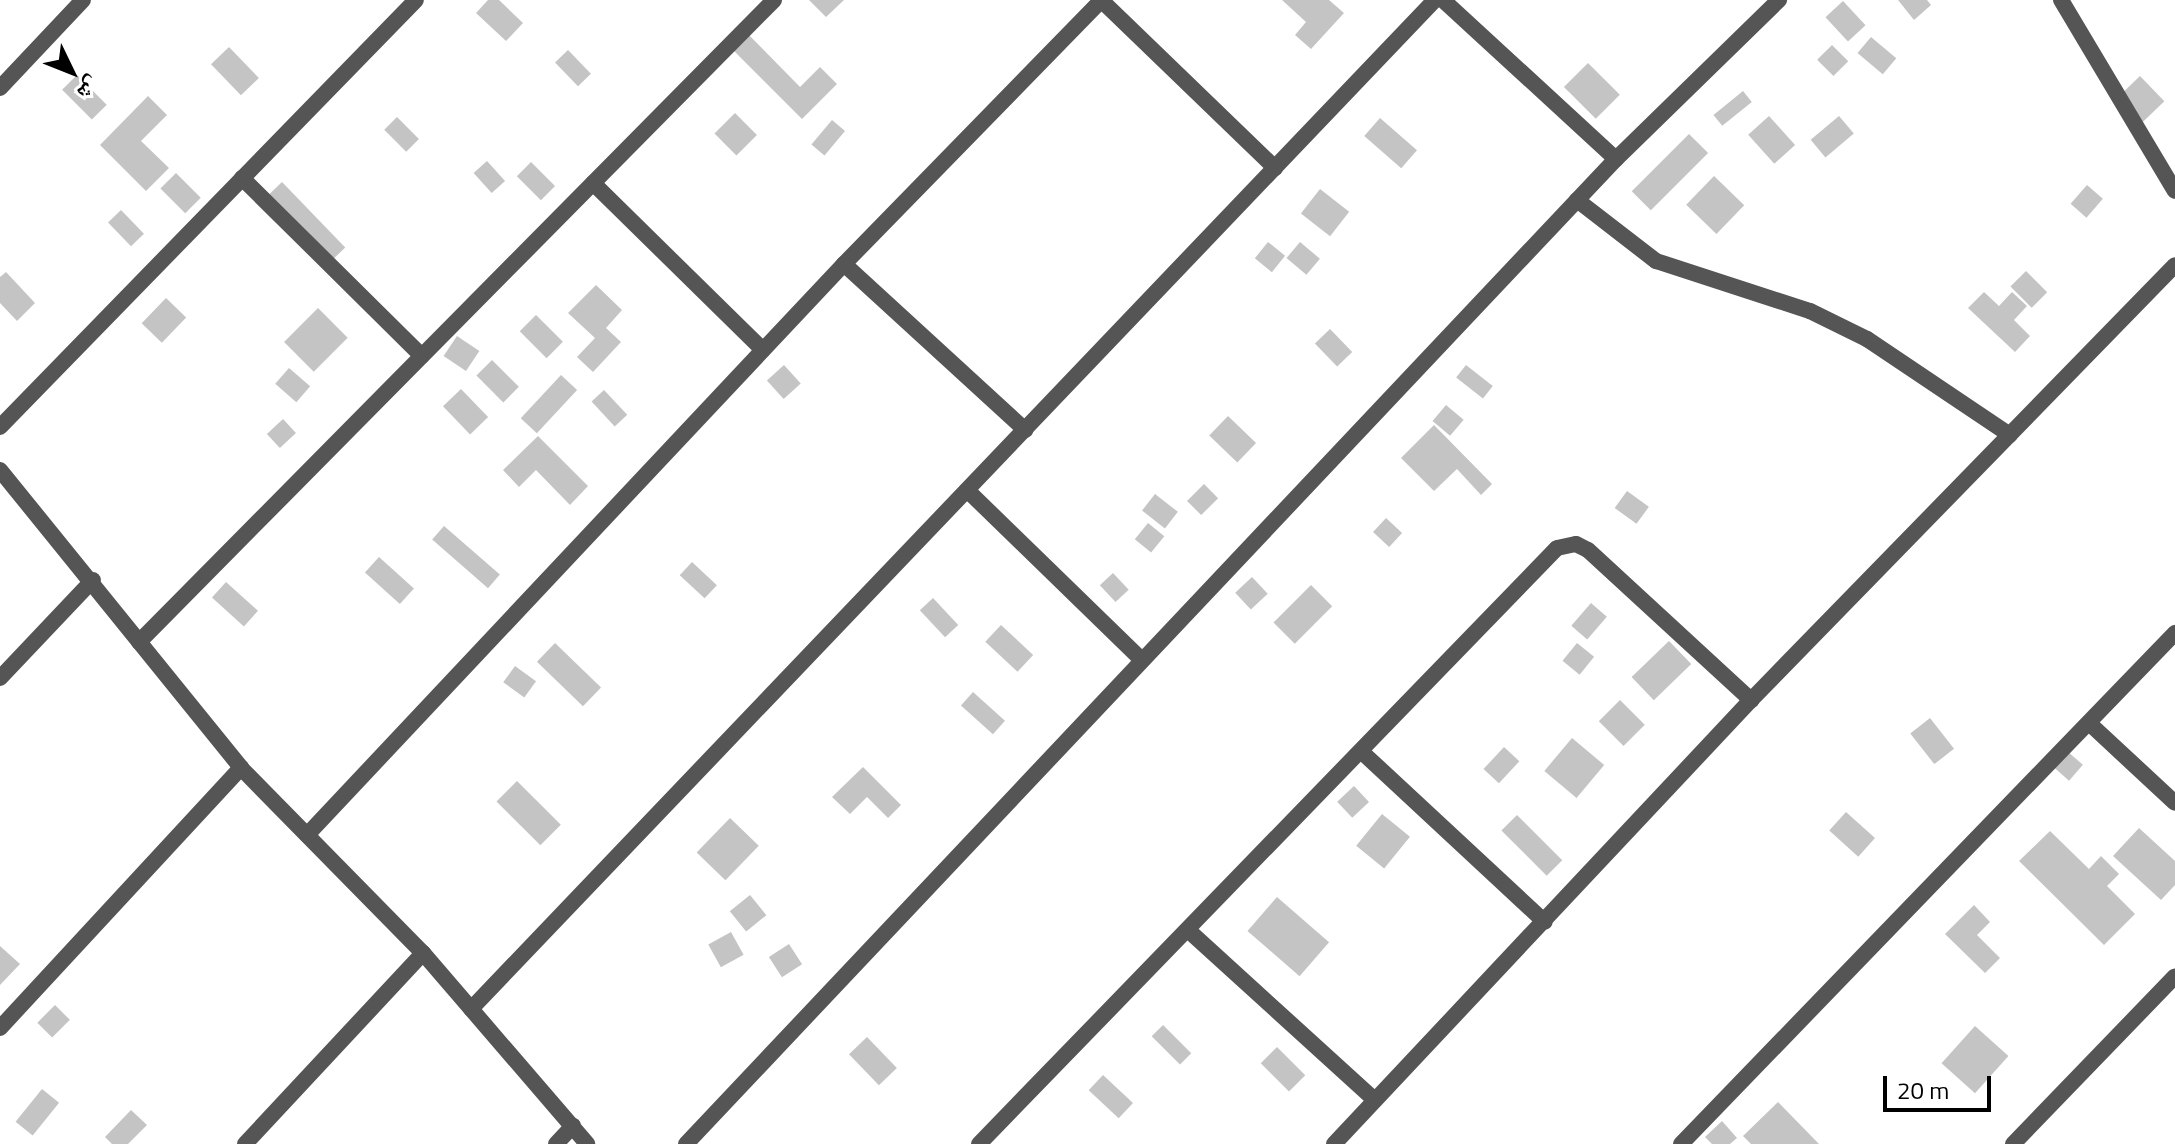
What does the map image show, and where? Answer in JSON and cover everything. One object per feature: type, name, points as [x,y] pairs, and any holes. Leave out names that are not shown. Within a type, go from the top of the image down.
[{"type":"street","points":[[0,88],[83,0]]},
{"type":"street","points":[[139,642],[774,0]]},
{"type":"street","points":[[307,835],[844,264],[1101,0],[1275,168]]},
{"type":"street","points":[[471,1009],[1435,0]]},
{"type":"street","points":[[1443,0],[1616,159]]},
{"type":"street","points":[[686,1144],[1140,658],[1616,159],[1779,0]]},
{"type":"street","points":[[2061,0],[2175,191]]},
{"type":"street","points":[[0,427],[414,1]]},
{"type":"street","points":[[242,178],[422,356]]},
{"type":"street","points":[[593,183],[763,350]]},
{"type":"street","points":[[1577,200],[1656,261],[1810,311],[1867,339],[2010,435]]},
{"type":"street","points":[[844,264],[1025,430]]},
{"type":"street","points":[[1334,1144],[1751,700],[2175,265]]},
{"type":"street","points":[[0,470],[93,580],[241,768],[423,953],[587,1144]]},
{"type":"street","points":[[967,490],[1140,658]]},
{"type":"street","points":[[979,1144],[1363,753],[1557,548],[1576,544],[1588,550],[1751,700]]},
{"type":"street","points":[[0,678],[93,580]]},
{"type":"street","points":[[1681,1144],[2175,633]]},
{"type":"street","points":[[2089,723],[2175,803]]},
{"type":"street","points":[[1363,753],[1545,922]]},
{"type":"street","points":[[0,1028],[241,768]]},
{"type":"street","points":[[1189,931],[1375,1100]]},
{"type":"street","points":[[245,1144],[423,953]]},
{"type":"street","points":[[2013,1144],[2175,976]]},
{"type":"street","points":[[556,1144],[573,1126]]},
{"type":"building","points":[[488,0],[499,0],[523,23],[506,41],[476,13]]},
{"type":"building","points":[[809,0],[844,0],[826,17]]},
{"type":"building","points":[[1282,0],[1329,0],[1344,13],[1311,49],[1295,35],[1306,22]]},
{"type":"building","points":[[1898,0],[1927,0],[1931,5],[1914,20]]},
{"type":"building","points":[[1843,1],[1866,25],[1848,42],[1825,17]]},
{"type":"building","points":[[749,35],[800,87],[820,67],[837,84],[802,119],[733,50]]},
{"type":"building","points":[[1871,37],[1896,58],[1883,74],[1858,53]]},
{"type":"building","points":[[1832,45],[1848,61],[1833,76],[1817,60]]},
{"type":"building","points":[[229,47],[259,78],[241,95],[211,64]]},
{"type":"building","points":[[568,50],[591,74],[578,86],[555,63]]},
{"type":"building","points":[[1588,63],[1620,95],[1596,119],[1564,87]]},
{"type":"building","points":[[77,75],[107,105],[92,120],[62,90]]},
{"type":"building","points":[[2140,76],[2164,101],[2142,123],[2118,98]]},
{"type":"building","points":[[1743,91],[1752,102],[1722,126],[1713,115]]},
{"type":"building","points":[[148,96],[167,115],[141,141],[169,168],[146,191],[100,145]]},
{"type":"building","points":[[735,113],[757,135],[736,155],[714,134]]},
{"type":"building","points":[[1769,116],[1795,145],[1774,164],[1748,135]]},
{"type":"building","points":[[1839,116],[1854,134],[1825,157],[1811,140]]},
{"type":"building","points":[[397,117],[419,139],[406,152],[384,130]]},
{"type":"building","points":[[1380,118],[1417,150],[1401,168],[1364,136]]},
{"type":"building","points":[[832,120],[845,131],[824,155],[811,145]]},
{"type":"building","points":[[1689,134],[1708,153],[1651,210],[1632,191]]},
{"type":"building","points":[[487,161],[505,181],[492,193],[474,173]]},
{"type":"building","points":[[531,162],[555,186],[541,200],[517,176]]},
{"type":"building","points":[[176,173],[201,198],[185,213],[160,189]]},
{"type":"building","points":[[1714,176],[1744,205],[1716,234],[1686,205]]},
{"type":"building","points":[[282,182],[345,247],[329,263],[266,197]]},
{"type":"building","points":[[2087,185],[2103,199],[2086,218],[2071,204]]},
{"type":"building","points":[[1320,189],[1349,212],[1330,236],[1301,213]]},
{"type":"building","points":[[121,210],[144,234],[131,246],[108,223]]},
{"type":"building","points":[[1268,242],[1285,256],[1272,272],[1255,258]]},
{"type":"building","points":[[1300,242],[1320,259],[1306,275],[1287,258]]},
{"type":"building","points":[[2026,271],[2047,292],[2032,308],[2010,287]]},
{"type":"building","points":[[6,272],[35,303],[17,321],[0,303],[0,277]]},
{"type":"building","points":[[596,285],[622,310],[606,328],[621,342],[593,372],[577,357],[595,338],[568,313]]},
{"type":"building","points":[[1984,292],[1999,306],[2012,292],[2027,306],[2014,320],[2030,336],[2015,352],[1968,308]]},
{"type":"building","points":[[166,298],[186,317],[162,343],[142,323]]},
{"type":"building","points":[[318,308],[348,338],[314,372],[284,342]]},
{"type":"building","points":[[536,315],[563,342],[547,358],[520,331]]},
{"type":"building","points":[[1330,329],[1352,352],[1337,367],[1315,344]]},
{"type":"building","points":[[457,336],[479,351],[466,371],[444,356]]},
{"type":"building","points":[[492,360],[519,387],[503,402],[476,376]]},
{"type":"building","points":[[784,365],[801,384],[784,399],[767,380]]},
{"type":"building","points":[[1466,365],[1493,386],[1483,399],[1456,378]]},
{"type":"building","points":[[289,368],[310,386],[296,402],[275,384]]},
{"type":"building","points":[[561,375],[577,390],[537,433],[521,418]]},
{"type":"building","points":[[461,389],[488,417],[470,434],[443,406]]},
{"type":"building","points":[[604,390],[627,415],[615,426],[592,402]]},
{"type":"building","points":[[1446,405],[1464,420],[1450,436],[1433,421]]},
{"type":"building","points":[[1228,416],[1256,443],[1237,463],[1209,435]]},
{"type":"building","points":[[283,419],[296,433],[280,448],[267,434]]},
{"type":"building","points":[[1434,425],[1492,484],[1481,495],[1457,469],[1434,491],[1401,458]]},
{"type":"building","points":[[538,436],[588,486],[570,505],[536,470],[519,487],[503,470]]},
{"type":"building","points":[[1204,484],[1218,498],[1201,515],[1187,501]]},
{"type":"building","points":[[1627,491],[1649,507],[1636,524],[1615,508]]},
{"type":"building","points":[[1155,494],[1178,512],[1165,528],[1142,511]]},
{"type":"building","points":[[1386,518],[1402,533],[1389,547],[1373,532]]},
{"type":"building","points":[[1148,523],[1164,536],[1151,553],[1135,539]]},
{"type":"building","points":[[444,526],[500,575],[488,588],[432,540]]},
{"type":"building","points":[[379,557],[414,588],[400,604],[365,573]]},
{"type":"building","points":[[692,562],[717,585],[705,598],[680,575]]},
{"type":"building","points":[[1113,573],[1129,590],[1116,602],[1100,585]]},
{"type":"building","points":[[1252,577],[1268,594],[1251,610],[1235,593]]},
{"type":"building","points":[[226,582],[258,611],[244,626],[212,598]]},
{"type":"building","points":[[1311,585],[1332,606],[1295,644],[1274,622]]},
{"type":"building","points":[[933,598],[958,625],[945,637],[920,610]]},
{"type":"building","points":[[1591,603],[1607,617],[1587,639],[1571,626]]},
{"type":"building","points":[[1001,625],[1033,655],[1017,672],[985,642]]},
{"type":"building","points":[[1669,641],[1691,664],[1654,700],[1632,677]]},
{"type":"building","points":[[555,643],[601,687],[583,706],[537,662]]},
{"type":"building","points":[[1577,643],[1594,657],[1580,675],[1563,661]]},
{"type":"building","points":[[515,666],[536,681],[524,697],[503,682]]},
{"type":"building","points":[[973,692],[1005,721],[993,734],[961,705]]},
{"type":"building","points":[[1620,700],[1645,725],[1624,746],[1599,721]]},
{"type":"building","points":[[1930,718],[1954,749],[1934,764],[1910,733]]},
{"type":"building","points":[[1572,738],[1604,765],[1577,798],[1544,771]]},
{"type":"building","points":[[1504,747],[1519,761],[1499,783],[1484,769]]},
{"type":"building","points":[[2067,751],[2083,765],[2069,781],[2053,767]]},
{"type":"building","points":[[863,767],[901,805],[888,818],[867,797],[850,814],[832,797]]},
{"type":"building","points":[[517,781],[561,825],[540,845],[496,802]]},
{"type":"building","points":[[1354,786],[1369,802],[1352,818],[1337,802]]},
{"type":"building","points":[[1846,812],[1875,838],[1858,857],[1829,831]]},
{"type":"building","points":[[1382,814],[1410,837],[1384,869],[1356,846]]},
{"type":"building","points":[[1517,815],[1562,860],[1547,876],[1501,831]]},
{"type":"building","points":[[730,818],[759,846],[725,880],[697,853]]},
{"type":"building","points":[[2139,828],[2175,861],[2175,885],[2161,900],[2113,856]]},
{"type":"building","points":[[2050,831],[2089,869],[2101,856],[2119,874],[2107,886],[2135,914],[2104,945],[2019,861]]},
{"type":"building","points":[[750,895],[766,915],[746,932],[730,911]]},
{"type":"building","points":[[1277,897],[1329,942],[1300,976],[1247,931]]},
{"type":"building","points":[[1974,905],[1990,922],[1977,935],[2000,958],[1985,973],[1945,934]]},
{"type":"building","points":[[731,932],[744,955],[721,967],[708,945]]},
{"type":"building","points":[[789,944],[802,964],[782,977],[769,957]]},
{"type":"building","points":[[0,946],[20,964],[0,985]]},
{"type":"building","points":[[55,1005],[70,1020],[52,1038],[37,1023]]},
{"type":"building","points":[[1163,1025],[1191,1053],[1180,1065],[1152,1036]]},
{"type":"building","points":[[1975,1026],[2008,1056],[1975,1093],[1942,1063]]},
{"type":"building","points":[[867,1037],[897,1068],[879,1085],[849,1054]]},
{"type":"building","points":[[1277,1047],[1305,1075],[1289,1092],[1261,1063]]},
{"type":"building","points":[[1103,1075],[1133,1103],[1119,1118],[1089,1090]]},
{"type":"building","points":[[42,1089],[59,1103],[33,1135],[16,1122]]},
{"type":"building","points":[[1778,1102],[1819,1144],[1751,1144],[1743,1136]]},
{"type":"building","points":[[131,1110],[147,1125],[128,1144],[112,1144],[105,1137]]},
{"type":"building","points":[[1722,1121],[1737,1138],[1730,1144],[1712,1144],[1705,1137]]}]
